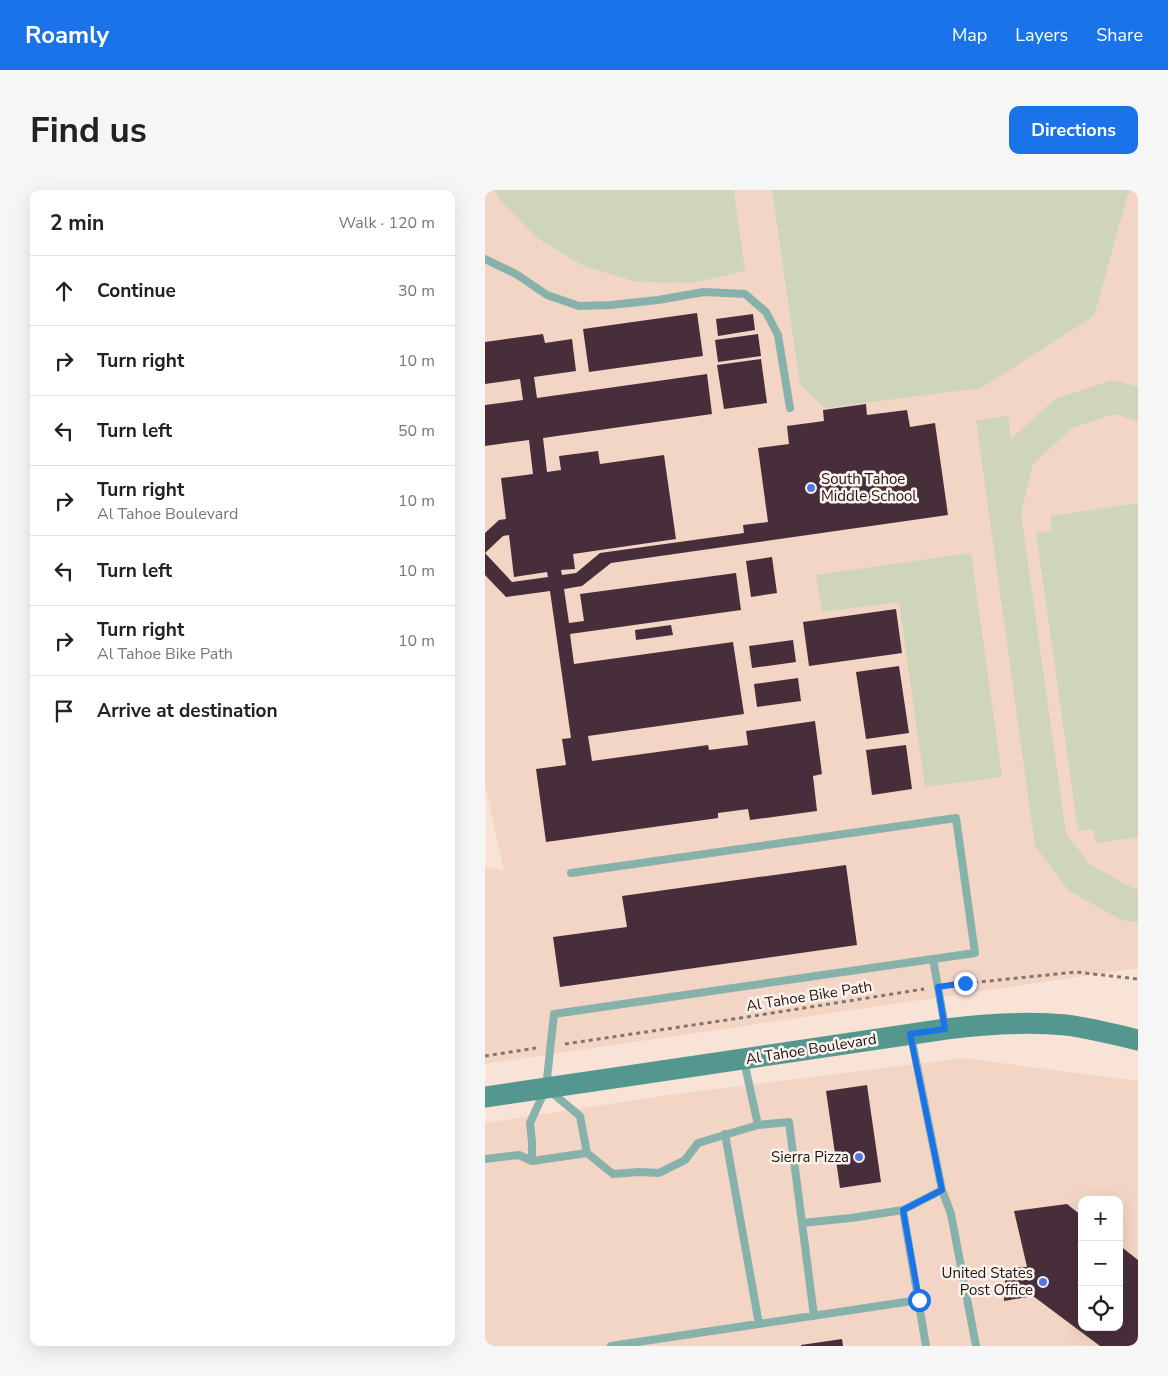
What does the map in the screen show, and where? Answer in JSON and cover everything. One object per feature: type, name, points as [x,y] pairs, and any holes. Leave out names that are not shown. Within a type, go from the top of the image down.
[{"type":"main road","name":"Al Tahoe Boulevard","points":[[485,1097],[989,1024],[1067,1025],[1138,1040]]},
{"type":"lane","points":[[485,259],[515,274],[547,295],[579,306],[649,301],[704,292],[745,294],[766,312],[779,335],[790,408]]},
{"type":"lane","points":[[532,1161],[533,1142],[529,1123],[546,1088],[554,1014],[975,953],[956,818],[571,873]]},
{"type":"lane","points":[[933,959],[945,1029]]},
{"type":"lane","points":[[910,1034],[942,1190],[951,1214],[976,1346]]},
{"type":"lane","points":[[743,1059],[758,1125]]},
{"type":"lane","points":[[546,1088],[580,1116],[587,1153],[613,1174],[659,1173],[685,1160],[698,1143],[758,1125],[789,1122],[814,1316]]},
{"type":"lane","points":[[725,1134],[759,1324]]},
{"type":"lane","points":[[485,1160],[519,1155],[532,1161],[587,1153]]},
{"type":"lane","points":[[802,1223],[903,1210],[942,1190]]},
{"type":"lane","points":[[903,1210],[926,1346]]},
{"type":"lane","points":[[611,1346],[919,1300]]},
{"type":"path","name":"Al Tahoe Bike Path","points":[[485,1056],[965,983],[1076,972],[1138,979]]},
{"type":"shaded area","name":"South Tahoe Middle School","points":[[485,190],[1138,190],[1138,968],[485,1064],[485,867],[504,871],[485,785]]},
{"type":"shaded area","points":[[963,1058],[1138,1081],[1138,1346],[485,1346],[485,1123],[667,1095]]},
{"type":"green space","points":[[494,190],[734,190],[745,271],[692,283],[637,282],[584,266],[537,238],[499,199]]},
{"type":"green space","points":[[772,190],[1129,190],[1094,316],[981,388],[825,408],[800,385]]},
{"type":"green space","points":[[1113,380],[1138,387],[1138,421],[1114,414],[1072,428],[1033,464],[1021,514],[1066,834],[1090,864],[1132,888],[1138,889],[1138,922],[1121,920],[1068,890],[1035,846],[976,420],[1008,416],[1011,439],[1055,399]]},
{"type":"green space","points":[[1138,503],[1138,837],[1096,843],[1093,829],[1078,831],[1036,533],[1052,530],[1050,516]]},
{"type":"green space","points":[[971,553],[1002,777],[925,787],[899,602],[822,612],[816,575]]},
{"type":"building","points":[[697,313],[703,356],[589,372],[583,329]]},
{"type":"building","points":[[753,314],[755,330],[718,336],[716,319]]},
{"type":"building","points":[[543,334],[545,343],[572,339],[576,371],[534,377],[537,398],[707,374],[712,414],[543,438],[547,472],[561,470],[559,456],[598,451],[600,464],[664,455],[676,539],[573,554],[575,569],[561,570],[562,575],[576,573],[600,553],[744,533],[743,525],[768,522],[758,448],[789,444],[787,426],[824,421],[823,410],[866,404],[867,415],[907,410],[910,427],[935,423],[948,515],[611,563],[582,586],[564,589],[569,623],[584,621],[580,594],[736,573],[741,610],[570,634],[574,664],[733,642],[744,714],[588,736],[592,761],[708,745],[709,750],[748,745],[746,731],[815,721],[822,774],[813,776],[817,811],[750,820],[748,809],[718,813],[718,818],[546,842],[536,769],[566,765],[562,739],[571,738],[550,591],[506,597],[485,575],[485,553],[485,533],[499,520],[506,519],[501,478],[533,474],[529,440],[485,446],[485,405],[523,400],[520,379],[485,384],[485,342]],"holes":[[[509,535],[514,577],[547,572],[548,577],[512,582],[485,553],[503,536]]]},
{"type":"building","points":[[758,334],[761,356],[718,362],[715,340]]},
{"type":"building","points":[[761,359],[767,403],[724,409],[717,365]]},
{"type":"building","points":[[772,557],[777,593],[751,597],[746,561]]},
{"type":"building","points":[[896,609],[902,653],[809,666],[803,622]]},
{"type":"building","points":[[671,625],[673,635],[636,640],[635,630]]},
{"type":"building","points":[[793,640],[796,662],[752,668],[749,646]]},
{"type":"building","points":[[899,666],[909,733],[866,739],[856,672]]},
{"type":"building","points":[[798,678],[801,701],[757,707],[754,684]]},
{"type":"building","points":[[906,745],[912,789],[872,795],[866,750]]},
{"type":"building","points":[[846,865],[857,945],[560,987],[553,937],[627,927],[622,896]]},
{"type":"building","points":[[867,1085],[881,1182],[840,1188],[826,1091]]},
{"type":"building","name":"United States Post Office","points":[[1067,1204],[1078,1213],[1078,1330],[1033,1296],[1004,1301],[1006,1268],[1027,1267],[1014,1211]]},
{"type":"building","name":"United States Post Office","points":[[1123,1248],[1138,1260],[1138,1346],[1100,1346],[1080,1331],[1123,1331]]},
{"type":"building","points":[[842,1339],[843,1346],[801,1346],[801,1345]]},
{"type":"place","name":"South Tahoe Middle School","points":[[811,488]]},
{"type":"place","name":"Sierra Pizza","points":[[859,1157]]},
{"type":"place","name":"United States Post Office","points":[[1043,1282]]},
{"type":"route","points":[[919,1300],[903,1210],[942,1190],[910,1034],[945,1029],[938,987],[965,983]]}]
